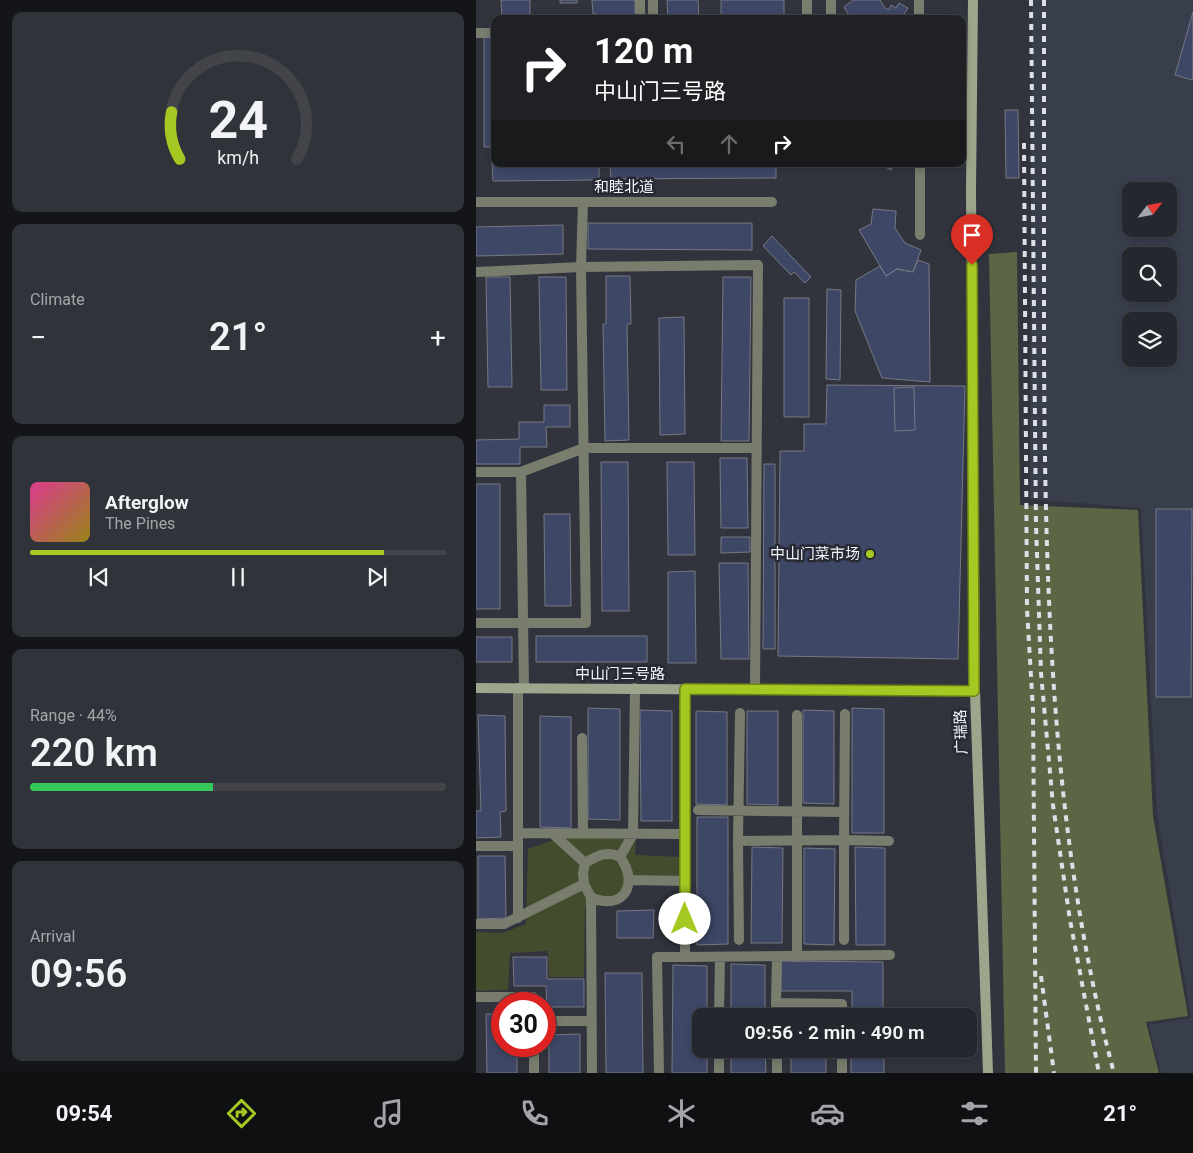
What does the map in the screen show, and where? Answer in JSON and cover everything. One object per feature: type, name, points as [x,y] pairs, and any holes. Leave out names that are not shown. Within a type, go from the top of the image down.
[{"type":"main road","name":"广瑞路","points":[[973,0],[971,201],[974,691],[988,1073]]},
{"type":"main road","name":"中山门三号路","points":[[476,688],[974,691]]},
{"type":"street","points":[[640,0],[640,15]]},
{"type":"street","points":[[653,0],[654,15]]},
{"type":"street","points":[[807,0],[807,15]]},
{"type":"street","points":[[831,0],[831,15]]},
{"type":"street","points":[[919,0],[919,15]]},
{"type":"street","points":[[476,33],[491,33]]},
{"type":"street","points":[[920,167],[920,235]]},
{"type":"street","name":"和睦北道","points":[[476,202],[772,202]]},
{"type":"street","points":[[476,623],[586,623],[581,267],[583,202]]},
{"type":"street","points":[[476,272],[581,267],[758,265],[755,690]]},
{"type":"street","points":[[476,472],[521,472],[584,448],[756,448]]},
{"type":"street","points":[[518,918],[518,833],[524,623],[521,472]]},
{"type":"street","points":[[620,857],[633,834],[635,688]]},
{"type":"street","points":[[685,689],[685,957]]},
{"type":"street","points":[[739,940],[738,811],[740,713]]},
{"type":"street","points":[[844,940],[845,714]]},
{"type":"street","points":[[797,715],[797,957]]},
{"type":"street","points":[[582,738],[583,833]]},
{"type":"street","points":[[698,810],[844,812]]},
{"type":"street","points":[[518,833],[685,834]]},
{"type":"street","points":[[552,833],[586,863]]},
{"type":"street","points":[[738,841],[889,841]]},
{"type":"street","points":[[476,846],[518,846]]},
{"type":"street","points":[[591,897],[601,901],[613,902],[622,897],[630,880],[630,873],[620,857],[614,854],[602,854],[586,863],[583,873],[584,884],[591,897],[590,1021],[592,1073]]},
{"type":"street","points":[[630,880],[685,881]]},
{"type":"street","points":[[476,924],[504,924],[584,884]]},
{"type":"street","points":[[659,1073],[657,957],[777,958],[890,955]]},
{"type":"street","points":[[719,1008],[720,958]]},
{"type":"street","points":[[776,1008],[777,958]]},
{"type":"street","points":[[476,997],[491,997]]},
{"type":"street","points":[[776,1003],[842,1004],[842,1008]]},
{"type":"street","points":[[556,1022],[590,1021]]},
{"type":"street","points":[[534,1057],[534,1073]]},
{"type":"street","points":[[719,1058],[719,1073]]},
{"type":"street","points":[[777,1058],[777,1073]]},
{"type":"street","points":[[842,1058],[842,1073]]},
{"type":"shaded area","points":[[1032,0],[1193,0],[1193,1073],[1161,1073],[1149,1025],[1191,1018],[1157,814],[1141,508],[1030,499]]},
{"type":"green space","points":[[1017,252],[1020,505],[1138,510],[1153,816],[1188,1016],[1146,1022],[1159,1073],[1005,1073],[989,254]]},
{"type":"green space","points":[[562,837],[636,839],[635,855],[681,857],[680,878],[634,876],[631,892],[619,905],[585,907],[584,977],[549,977],[548,951],[510,953],[508,990],[476,991],[476,932],[502,933],[526,924],[528,849]]},
{"type":"building","points":[[501,0],[530,0],[530,15],[502,15]]},
{"type":"building","points":[[560,0],[577,0],[577,3],[560,3]]},
{"type":"building","points":[[592,0],[635,0],[635,15],[593,14]]},
{"type":"building","points":[[667,0],[698,0],[699,15],[668,15]]},
{"type":"building","points":[[721,0],[784,0],[784,15],[721,15]]},
{"type":"building","points":[[853,0],[880,0],[885,8],[889,10],[891,5],[896,8],[899,3],[908,8],[904,15],[849,15],[844,7]]},
{"type":"building","points":[[1193,12],[1193,78],[1192,80],[1175,75]]},
{"type":"building","points":[[484,36],[491,36],[491,147],[484,147]]},
{"type":"building","points":[[1005,110],[1018,110],[1019,178],[1006,178]]},
{"type":"building","points":[[492,167],[599,167],[599,180],[493,181]]},
{"type":"building","points":[[610,167],[776,167],[776,178],[611,179]]},
{"type":"building","points":[[873,209],[896,211],[895,228],[905,243],[921,250],[913,272],[897,269],[886,276],[859,230],[871,224]]},
{"type":"building","points":[[588,223],[752,223],[752,250],[588,249]]},
{"type":"building","points":[[563,225],[563,254],[476,256],[476,227]]},
{"type":"building","points":[[772,236],[811,277],[805,283],[794,272],[791,275],[763,246]]},
{"type":"building","points":[[918,260],[929,264],[930,382],[882,378],[855,311],[856,280],[880,266],[886,276],[897,269],[913,272]]},
{"type":"building","points":[[606,276],[630,276],[631,324],[627,324],[629,440],[605,441],[603,324],[606,324]]},
{"type":"building","points":[[486,277],[510,277],[512,387],[488,387]]},
{"type":"building","points":[[539,277],[566,277],[567,390],[541,390]]},
{"type":"building","points":[[723,277],[751,277],[749,441],[721,441]]},
{"type":"building","points":[[827,289],[841,290],[840,380],[826,379]]},
{"type":"building","points":[[784,298],[809,298],[809,417],[784,417]]},
{"type":"building","points":[[684,317],[685,434],[660,435],[659,318]]},
{"type":"building","name":"中山门菜市场","points":[[827,385],[965,386],[958,659],[778,656],[780,451],[804,451],[804,424],[826,424]]},
{"type":"building","points":[[914,387],[915,430],[895,431],[894,388]]},
{"type":"building","points":[[544,405],[570,405],[570,427],[546,427],[547,447],[520,447],[520,464],[476,464],[476,440],[519,439],[519,422],[544,422]]},
{"type":"building","points":[[720,458],[747,458],[748,528],[721,528]]},
{"type":"building","points":[[601,462],[628,462],[629,611],[602,611]]},
{"type":"building","points":[[667,462],[694,462],[695,555],[668,555]]},
{"type":"building","points":[[764,464],[775,464],[775,649],[763,649]]},
{"type":"building","points":[[476,484],[500,484],[500,609],[476,609]]},
{"type":"building","points":[[1156,509],[1192,509],[1191,697],[1156,697]]},
{"type":"building","points":[[544,514],[570,514],[571,606],[545,606]]},
{"type":"building","points":[[721,537],[750,537],[750,552],[721,553]]},
{"type":"building","points":[[719,563],[748,563],[749,659],[721,659]]},
{"type":"building","points":[[695,571],[696,663],[668,663],[668,572]]},
{"type":"building","points":[[536,636],[647,636],[647,662],[536,662]]},
{"type":"building","points":[[476,637],[512,637],[512,662],[476,662]]},
{"type":"building","points":[[588,708],[620,709],[620,820],[588,819]]},
{"type":"building","points":[[852,708],[884,709],[884,833],[852,833]]},
{"type":"building","points":[[640,710],[672,711],[672,821],[641,821]]},
{"type":"building","points":[[803,710],[834,711],[834,804],[803,803]]},
{"type":"building","points":[[696,711],[727,712],[727,805],[696,804]]},
{"type":"building","points":[[747,711],[778,711],[778,805],[747,804]]},
{"type":"building","points":[[478,715],[505,716],[506,811],[500,812],[501,837],[476,838],[476,811],[481,811]]},
{"type":"building","points":[[540,716],[571,717],[571,828],[540,827]]},
{"type":"building","points":[[697,817],[728,817],[728,944],[697,945]]},
{"type":"building","points":[[752,847],[783,848],[782,943],[751,943]]},
{"type":"building","points":[[855,847],[885,848],[885,945],[856,945]]},
{"type":"building","points":[[804,848],[835,849],[834,945],[804,944]]},
{"type":"building","points":[[478,856],[505,856],[506,918],[478,919]]},
{"type":"building","points":[[654,910],[653,938],[617,938],[617,911]]},
{"type":"building","points":[[513,957],[547,957],[547,979],[584,979],[584,1007],[556,1007],[556,992],[546,992],[546,986],[514,986]]},
{"type":"building","points":[[781,961],[883,962],[883,1008],[852,1008],[852,991],[781,991]]},
{"type":"building","points":[[731,964],[765,965],[765,1008],[731,1008]]},
{"type":"building","points":[[673,965],[707,966],[707,1008],[692,1008],[692,1058],[707,1058],[707,1073],[672,1073]]},
{"type":"building","points":[[605,973],[642,973],[643,1073],[606,1073]]},
{"type":"building","points":[[486,1014],[491,1014],[491,1057],[517,1057],[517,1073],[487,1073]]},
{"type":"building","points":[[580,1034],[580,1073],[549,1073],[549,1057],[556,1057],[556,1035]]},
{"type":"building","points":[[731,1058],[765,1058],[766,1073],[731,1073]]},
{"type":"building","points":[[791,1058],[826,1058],[826,1073],[791,1073]]},
{"type":"building","points":[[851,1058],[884,1058],[884,1073],[851,1073]]},
{"type":"railway","points":[[1031,0],[1036,525],[1041,673],[1053,805],[1070,920],[1099,1073]]},
{"type":"railway","points":[[1044,0],[1046,530],[1056,713],[1064,804],[1077,894],[1093,984],[1114,1073]]},
{"type":"railway","points":[[1024,143],[1027,609],[1033,710],[1036,1073]]},
{"type":"railway","points":[[1041,976],[1054,1073]]},
{"type":"place","name":"中山门菜市场","points":[[870,554]]},
{"type":"route","points":[[685,919],[685,689],[974,691],[972,265]]}]
